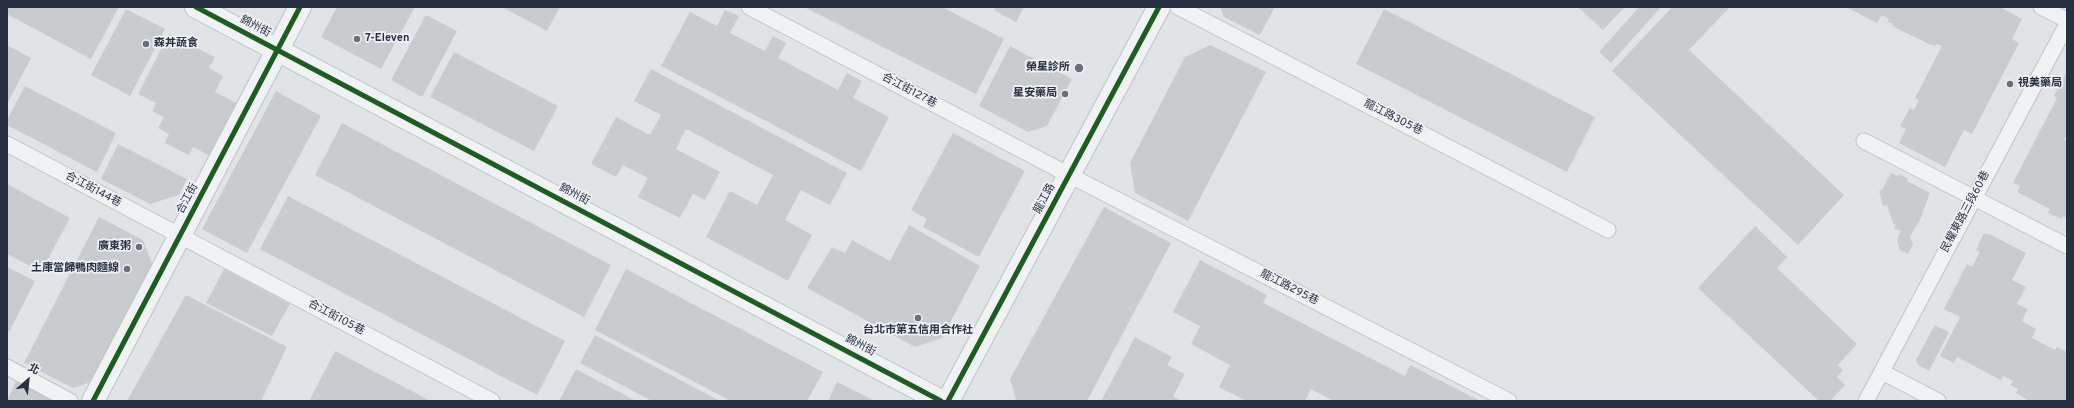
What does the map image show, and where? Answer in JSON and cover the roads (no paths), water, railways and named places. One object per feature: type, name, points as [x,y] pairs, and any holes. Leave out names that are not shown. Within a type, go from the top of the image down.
[{"type":"street","name":"錦州街","points":[[196,7],[942,401]]},
{"type":"street","name":"合江街","points":[[93,401],[300,7]]},
{"type":"street","name":"龍江路","points":[[948,401],[1159,7]]},
{"type":"lane","name":"合江街127巷","points":[[749,7],[1069,175]]},
{"type":"lane","name":"龍江路305巷","points":[[1178,7],[1608,230]]},
{"type":"lane","points":[[2041,7],[2067,20]]},
{"type":"lane","name":"民權東路三段60巷","points":[[1866,401],[2067,24]]},
{"type":"lane","points":[[1864,141],[2067,246]]},
{"type":"lane","name":"合江街144巷","points":[[7,144],[180,236]]},
{"type":"lane","name":"龍江路295巷","points":[[1069,175],[1509,401]]},
{"type":"lane","name":"合江街105巷","points":[[180,236],[492,401]]},
{"type":"lane","points":[[7,367],[70,401]]},
{"type":"lane","points":[[1882,372],[1938,401]]},
{"type":"place","name":"7-Eleven","points":[[357,39]]},
{"type":"place","name":"森丼蔬食","points":[[146,44]]},
{"type":"place","name":"榮星診所","points":[[1079,68]]},
{"type":"place","name":"視美藥局","points":[[2010,84]]},
{"type":"place","name":"星安藥局","points":[[1065,94]]},
{"type":"place","name":"廣東粥","points":[[139,247]]},
{"type":"place","name":"土庫當歸鴨肉麵線","points":[[127,269]]},
{"type":"place","name":"台北市第五信用合作社","points":[[918,318]]}]
